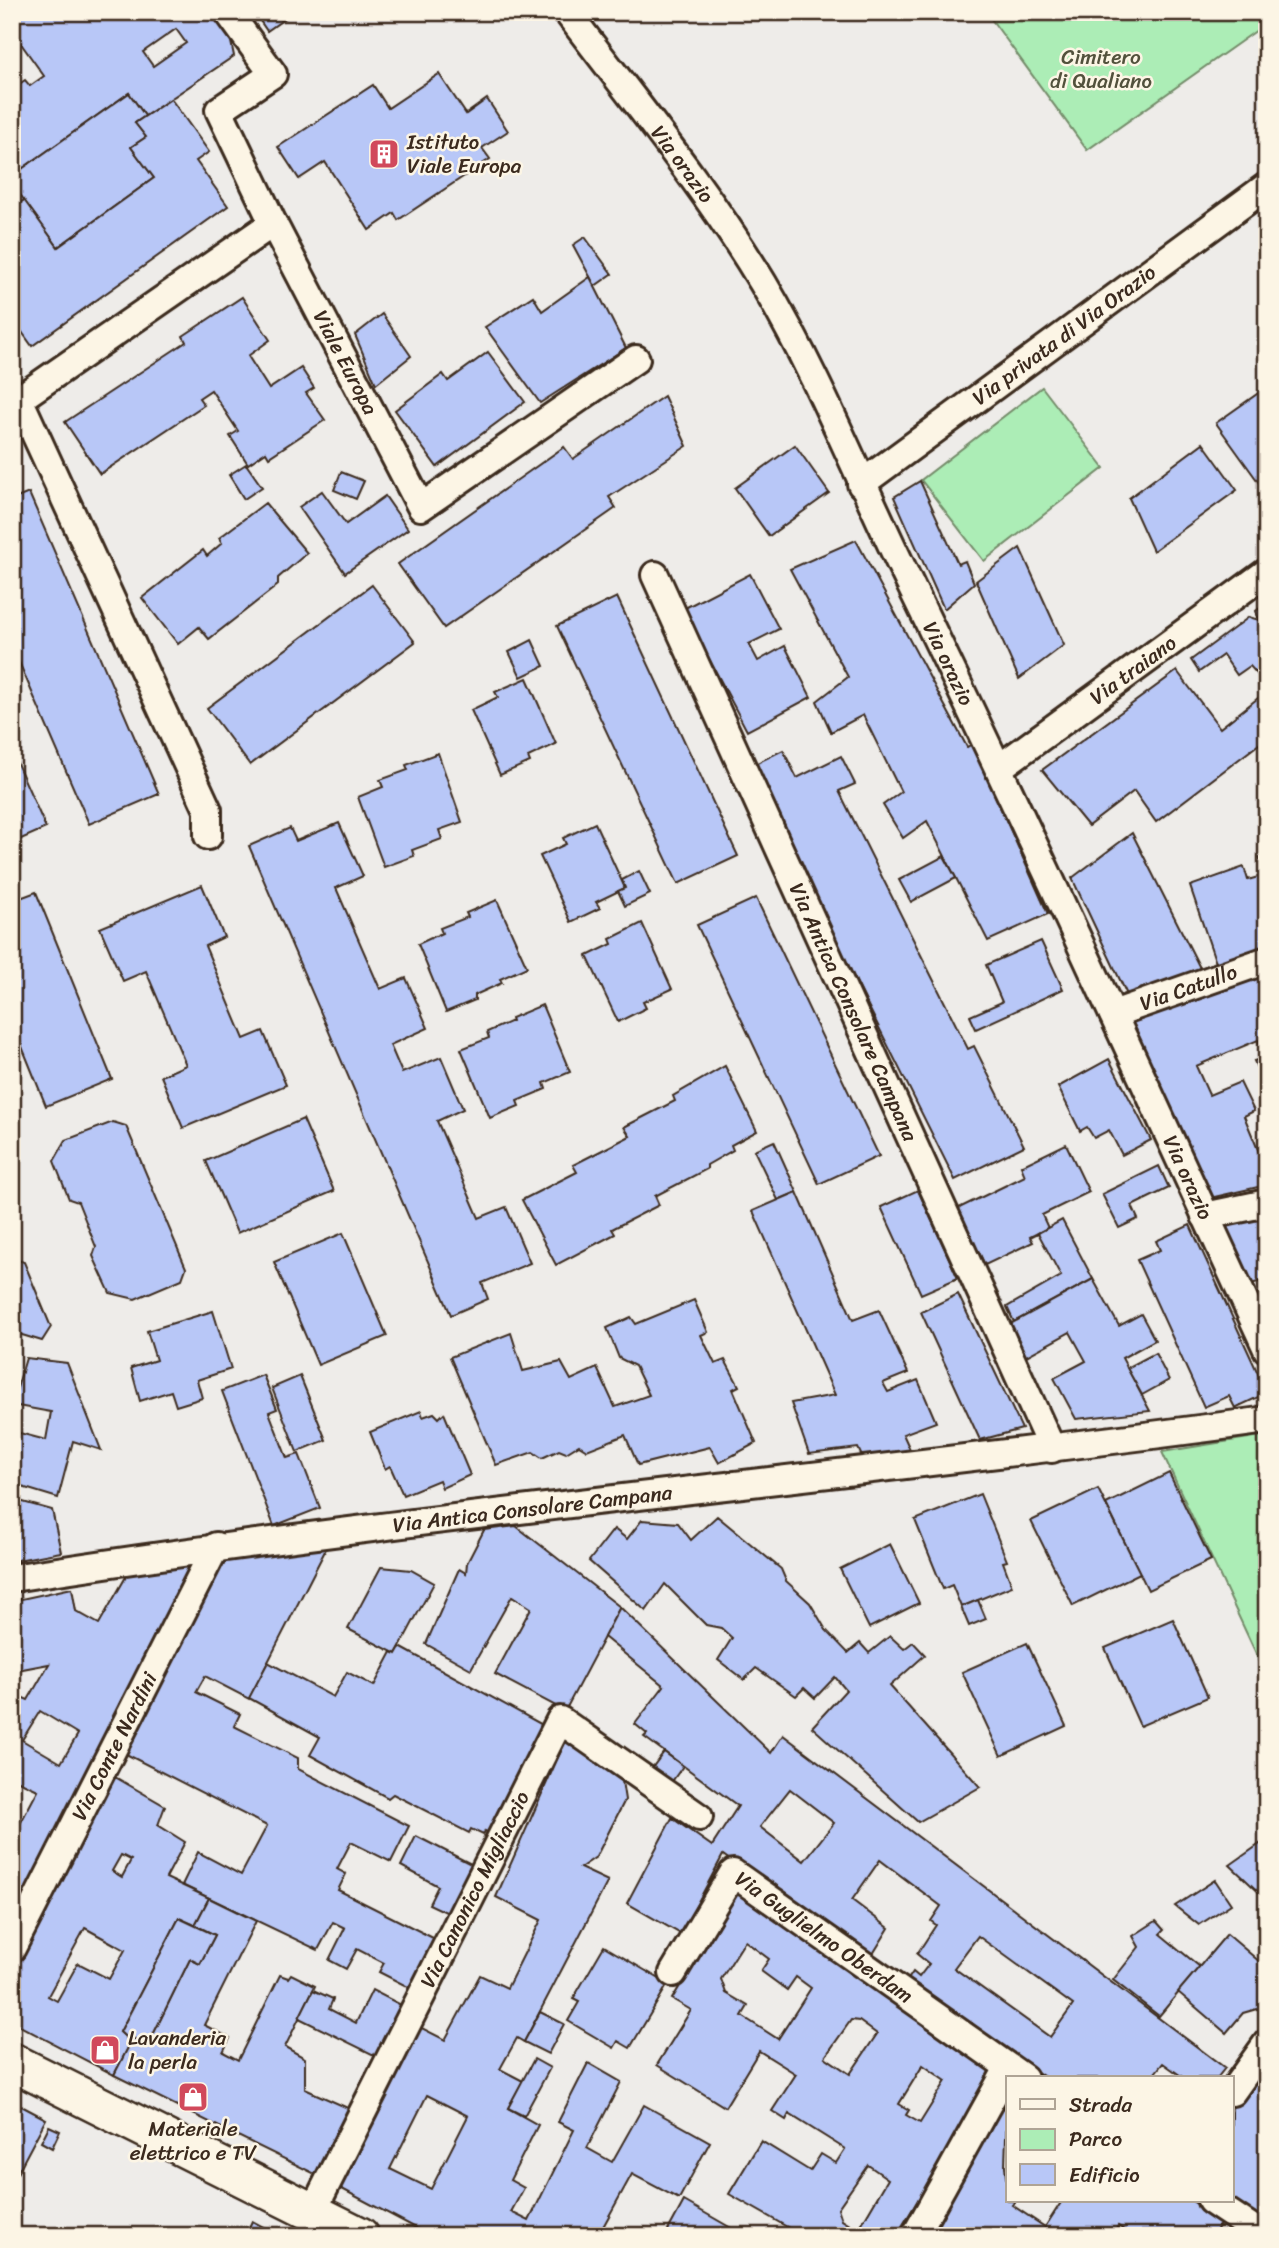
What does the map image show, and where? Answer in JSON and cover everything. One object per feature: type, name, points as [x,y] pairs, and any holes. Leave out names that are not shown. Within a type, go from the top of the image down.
[{"type":"main road","points":[[12,2062],[360,2236]]},
{"type":"street","name":"Viale Europa","points":[[228,12],[273,74],[219,110],[273,223],[421,507],[636,359]]},
{"type":"street","name":"Via orazio","points":[[567,12],[723,221],[765,285],[824,399],[999,768],[1267,1349]]},
{"type":"street","name":"Via privata di Via Orazio","points":[[862,484],[1267,186]]},
{"type":"street","points":[[208,836],[208,810],[19,398],[273,223]]},
{"type":"street","name":"Via traiano","points":[[999,768],[1267,572]]},
{"type":"street","name":"Via Antica Consolare Campana","points":[[655,575],[1052,1449]]},
{"type":"street","name":"Via Catullo","points":[[1113,1014],[1267,960]]},
{"type":"street","points":[[1205,1216],[1267,1203]]},
{"type":"street","name":"Via Antica Consolare Campana","points":[[12,1578],[216,1546],[1052,1449],[1267,1419]]},
{"type":"street","name":"Via Conte Nardini","points":[[12,1948],[216,1546]]},
{"type":"street","name":"Via Canonico Migliaccio","points":[[313,2211],[560,1720],[699,1816]]},
{"type":"street","name":"Via Guglielmo Oberdam","points":[[673,1973],[733,1873],[1016,2073]]},
{"type":"street","points":[[1234,2089],[1267,2043]]},
{"type":"street","name":"Via Guglielmo Oberdam","points":[[915,2236],[1006,2089]]},
{"type":"street","points":[[1213,2202],[1264,2236]]},
{"type":"green space","name":"Cimitero di Qualiano","points":[[986,12],[1267,12],[1267,23],[1087,150]]},
{"type":"green space","points":[[1042,387],[1104,468],[984,561],[921,480]]},
{"type":"green space","points":[[1267,1435],[1267,1677],[1162,1452]]},
{"type":"building","points":[[12,12],[212,12],[230,37],[234,56],[145,116],[129,93],[12,176],[12,89],[25,80],[30,86],[44,76],[12,31]],"holes":[[[176,29],[186,43],[153,66],[143,52]]]},
{"type":"building","points":[[254,12],[294,12],[267,31]]},
{"type":"building","name":"Istituto Viale Europa","points":[[439,74],[466,114],[487,99],[508,131],[482,148],[490,159],[398,220],[394,213],[369,230],[325,162],[299,179],[278,147],[373,85],[388,108]]},
{"type":"building","points":[[129,93],[145,116],[135,123],[146,137],[131,147],[154,178],[58,247],[12,184],[12,176]]},
{"type":"building","points":[[171,99],[209,152],[196,161],[228,206],[32,346],[12,318],[12,208],[24,200],[58,247],[154,178],[131,147],[146,137],[135,123]]},
{"type":"building","points":[[12,184],[24,200],[12,208]]},
{"type":"building","points":[[585,237],[612,274],[595,286],[573,245]]},
{"type":"building","points":[[590,277],[626,348],[540,403],[485,327],[533,296],[542,311]]},
{"type":"building","points":[[242,297],[270,340],[248,356],[269,389],[301,368],[314,388],[306,393],[325,420],[269,457],[266,452],[248,464],[230,436],[238,431],[211,390],[199,398],[204,405],[100,474],[65,422],[186,342],[183,336]]},
{"type":"building","points":[[382,314],[411,356],[376,384],[355,335]]},
{"type":"building","points":[[488,352],[525,402],[437,467],[395,410],[443,374],[448,381]]},
{"type":"building","points":[[1267,387],[1267,494],[1216,423]]},
{"type":"building","points":[[664,396],[687,446],[609,497],[616,508],[444,628],[398,564],[564,447],[573,459]]},
{"type":"building","points":[[1203,443],[1237,490],[1153,551],[1129,498]]},
{"type":"building","points":[[795,445],[829,493],[769,536],[735,488]]},
{"type":"building","points":[[246,464],[262,487],[244,499],[229,475]]},
{"type":"building","points":[[341,472],[364,481],[356,499],[334,490]]},
{"type":"building","points":[[920,481],[958,564],[965,561],[974,583],[944,609],[894,497]]},
{"type":"building","points":[[322,491],[346,524],[385,496],[408,529],[345,573],[299,507]]},
{"type":"building","points":[[29,493],[159,794],[89,824],[12,646],[12,500]]},
{"type":"building","points":[[265,503],[307,553],[278,578],[278,585],[209,639],[199,627],[178,644],[142,598],[203,550],[207,556],[222,543],[219,538]]},
{"type":"building","points":[[856,540],[967,747],[972,744],[1048,914],[988,941],[927,821],[903,838],[883,805],[901,792],[863,715],[831,732],[817,701],[848,677],[790,569]]},
{"type":"building","points":[[1020,548],[1064,645],[1019,679],[976,581]]},
{"type":"building","points":[[750,574],[779,629],[749,644],[758,661],[785,646],[811,697],[747,731],[683,609]]},
{"type":"building","points":[[372,585],[415,642],[250,765],[207,708]]},
{"type":"building","points":[[617,597],[738,856],[678,884],[557,626]]},
{"type":"building","points":[[1267,603],[1267,685],[1250,666],[1237,675],[1223,655],[1199,672],[1191,660],[1249,617],[1259,620],[1256,611]]},
{"type":"building","points":[[532,640],[544,666],[521,677],[509,652]]},
{"type":"building","points":[[1177,671],[1220,728],[1267,691],[1267,738],[1156,822],[1134,791],[1088,826],[1042,770]]},
{"type":"building","points":[[527,678],[556,744],[528,757],[530,762],[500,775],[471,710],[498,697],[495,692]]},
{"type":"building","points":[[783,750],[797,778],[841,756],[855,784],[839,791],[968,1049],[974,1046],[1024,1146],[955,1180],[749,767]]},
{"type":"building","points":[[12,752],[46,828],[12,843]]},
{"type":"building","points":[[438,753],[462,822],[439,830],[442,839],[412,850],[414,856],[384,867],[358,797],[383,787],[380,780],[408,770],[406,765]]},
{"type":"building","points":[[339,823],[363,876],[336,888],[380,989],[406,978],[428,1028],[390,1045],[402,1073],[441,1057],[463,1109],[437,1121],[479,1218],[506,1207],[530,1263],[482,1283],[488,1299],[451,1315],[249,846],[290,828],[296,841]]},
{"type":"building","points":[[595,823],[625,888],[596,902],[600,908],[571,922],[540,856],[566,844],[563,838]]},
{"type":"building","points":[[1132,833],[1202,972],[1128,997],[1072,878]]},
{"type":"building","points":[[1267,854],[1267,949],[1217,966],[1190,886],[1244,867],[1248,880],[1265,875],[1259,857]]},
{"type":"building","points":[[944,856],[956,878],[911,902],[899,880]]},
{"type":"building","points":[[639,871],[650,894],[625,906],[618,891],[625,888],[622,880]]},
{"type":"building","points":[[202,885],[224,937],[205,946],[244,1039],[263,1031],[286,1085],[183,1128],[161,1076],[186,1065],[146,971],[123,981],[100,928]]},
{"type":"building","points":[[36,892],[112,1079],[46,1106],[12,1022],[12,901]]},
{"type":"building","points":[[756,898],[879,1156],[819,1184],[697,925]]},
{"type":"building","points":[[497,900],[527,967],[500,979],[502,983],[475,995],[475,1000],[446,1012],[418,944],[442,933],[440,928],[468,917],[466,913]]},
{"type":"building","points":[[642,923],[672,989],[643,1002],[646,1008],[618,1022],[587,956],[612,944],[610,939]]},
{"type":"building","points":[[1041,941],[1063,989],[976,1029],[970,1016],[1002,1002],[986,965]]},
{"type":"building","points":[[1267,969],[1267,1090],[1254,1061],[1264,1058],[1258,1040],[1196,1066],[1209,1095],[1240,1082],[1254,1111],[1244,1116],[1259,1152],[1267,1150],[1267,1185],[1210,1198],[1123,1016]]},
{"type":"building","points":[[542,1005],[570,1072],[544,1083],[546,1089],[517,1101],[519,1106],[490,1118],[461,1049],[489,1038],[487,1032]]},
{"type":"building","points":[[1109,1059],[1151,1140],[1122,1155],[1109,1130],[1094,1138],[1087,1127],[1080,1131],[1058,1087]]},
{"type":"building","points":[[725,1066],[757,1131],[731,1145],[733,1150],[707,1165],[707,1169],[655,1196],[659,1205],[612,1229],[615,1234],[556,1265],[522,1200],[577,1172],[573,1165],[630,1136],[624,1127],[675,1101],[673,1096]]},
{"type":"building","points":[[303,1119],[334,1191],[237,1233],[206,1161]]},
{"type":"building","points":[[113,1122],[126,1126],[186,1268],[182,1279],[135,1299],[110,1293],[93,1256],[96,1247],[78,1202],[69,1199],[54,1161],[66,1140]]},
{"type":"building","points":[[774,1141],[797,1192],[778,1200],[754,1150]]},
{"type":"building","points":[[1066,1144],[1089,1192],[1042,1215],[1048,1228],[1030,1237],[1033,1242],[985,1265],[957,1209],[1025,1176],[1021,1166]]},
{"type":"building","points":[[1159,1166],[1169,1188],[1132,1206],[1138,1219],[1119,1228],[1102,1194]]},
{"type":"building","points":[[918,1190],[958,1278],[921,1294],[881,1207]]},
{"type":"building","points":[[797,1192],[853,1320],[879,1310],[908,1373],[883,1383],[888,1392],[918,1380],[936,1422],[903,1434],[913,1456],[867,1467],[858,1448],[809,1454],[791,1403],[835,1395],[753,1211]]},
{"type":"building","points":[[1267,1212],[1267,1280],[1250,1284],[1221,1221]]},
{"type":"building","points":[[1062,1220],[1093,1279],[1014,1322],[1007,1307],[1061,1276],[1038,1233]]},
{"type":"building","points":[[1190,1225],[1267,1393],[1235,1408],[1229,1396],[1204,1407],[1137,1260],[1160,1250],[1156,1241]]},
{"type":"building","points":[[343,1233],[387,1336],[318,1365],[274,1262]]},
{"type":"building","points":[[12,1258],[24,1262],[51,1327],[42,1341],[12,1332]]},
{"type":"building","points":[[1093,1279],[1119,1326],[1141,1314],[1155,1340],[1122,1358],[1150,1411],[1076,1419],[1054,1378],[1086,1361],[1070,1332],[1021,1359],[1003,1328]]},
{"type":"building","points":[[958,1294],[1022,1429],[980,1440],[921,1312]]},
{"type":"building","points":[[694,1300],[708,1332],[701,1335],[715,1364],[725,1360],[739,1386],[733,1389],[756,1443],[719,1463],[710,1447],[638,1465],[625,1435],[587,1450],[579,1445],[566,1453],[559,1450],[542,1458],[533,1452],[496,1465],[450,1357],[511,1333],[523,1371],[561,1362],[571,1380],[597,1368],[615,1407],[649,1395],[635,1366],[619,1358],[607,1328],[631,1317],[636,1324]]},
{"type":"building","points":[[213,1311],[231,1369],[197,1380],[202,1398],[176,1406],[171,1391],[140,1401],[131,1368],[156,1360],[147,1331]]},
{"type":"building","points":[[1155,1353],[1169,1380],[1142,1395],[1127,1368]]},
{"type":"building","points":[[26,1358],[67,1363],[101,1450],[73,1441],[58,1498],[12,1484],[12,1431],[46,1440],[51,1412],[12,1405]]},
{"type":"building","points":[[263,1375],[277,1409],[269,1412],[287,1458],[299,1454],[320,1508],[274,1526],[222,1391]]},
{"type":"building","points":[[300,1376],[326,1440],[297,1452],[272,1388]]},
{"type":"building","points":[[421,1411],[423,1417],[434,1413],[439,1418],[444,1413],[470,1475],[442,1488],[439,1480],[403,1495],[390,1466],[385,1469],[370,1432]]},
{"type":"building","points":[[1169,1473],[1211,1560],[1148,1590],[1106,1504]]},
{"type":"building","points":[[1098,1489],[1140,1573],[1073,1606],[1031,1521]]},
{"type":"building","points":[[980,1494],[1007,1561],[1003,1562],[1012,1586],[961,1607],[952,1585],[943,1589],[915,1520]]},
{"type":"building","points":[[12,1499],[52,1510],[61,1552],[12,1561]]},
{"type":"building","points":[[717,1516],[781,1569],[786,1581],[810,1603],[826,1630],[848,1653],[860,1643],[869,1653],[890,1636],[904,1649],[913,1642],[925,1655],[890,1686],[980,1787],[918,1822],[812,1727],[846,1690],[835,1677],[815,1698],[804,1688],[796,1696],[756,1668],[744,1680],[718,1660],[732,1638],[721,1628],[706,1625],[665,1584],[646,1611],[589,1561],[614,1529],[627,1539],[642,1520],[678,1523],[691,1540]]},
{"type":"building","points":[[516,1526],[620,1607],[565,1711],[495,1674],[531,1608],[512,1596],[471,1669],[426,1644],[459,1569],[466,1573],[467,1563],[484,1530]]},
{"type":"building","points":[[890,1544],[919,1603],[869,1628],[840,1569]]},
{"type":"building","points":[[328,1545],[249,1699],[205,1676],[196,1692],[240,1714],[234,1726],[298,1758],[298,1769],[409,1826],[391,1862],[351,1842],[337,1869],[346,1874],[338,1890],[437,1940],[412,1989],[379,1972],[384,1963],[357,1949],[346,1969],[329,1960],[345,1928],[333,1922],[318,1950],[182,1885],[198,1852],[241,1875],[267,1826],[122,1752],[225,1552]]},
{"type":"building","points":[[187,1561],[198,1569],[12,1926],[12,1839],[38,1790],[12,1778],[12,1693],[28,1700],[49,1664],[12,1671],[12,1601],[72,1588],[76,1611],[99,1624],[131,1568]],"holes":[[[40,1711],[78,1734],[61,1763],[22,1740]]]},
{"type":"building","points":[[381,1567],[411,1570],[434,1583],[396,1654],[348,1629]]},
{"type":"building","points":[[978,1600],[986,1619],[969,1626],[961,1607]]},
{"type":"building","points":[[620,1607],[771,1753],[783,1735],[1225,2068],[1219,2076],[1181,2076],[1163,2063],[1153,2076],[1043,2076],[907,1981],[913,1972],[919,1977],[929,1964],[917,1954],[936,1925],[931,1921],[941,1906],[880,1860],[852,1900],[889,1928],[868,1962],[723,1855],[681,1934],[627,1903],[672,1818],[712,1846],[738,1806],[644,1737],[647,1734],[635,1724],[664,1686],[604,1637]],"holes":[[[790,1789],[834,1823],[804,1861],[760,1827]],[[978,1936],[1073,2005],[1050,2037],[954,1968]]]},
{"type":"building","points":[[1173,1619],[1208,1697],[1140,1726],[1105,1648]]},
{"type":"building","points":[[1027,1643],[1066,1726],[1001,1756],[962,1672]]},
{"type":"building","points":[[400,1647],[548,1728],[492,1835],[485,1831],[483,1835],[471,1829],[469,1833],[393,1794],[388,1798],[310,1755],[320,1737],[249,1698],[268,1662],[333,1697],[347,1672],[374,1686],[392,1652],[396,1654]]},
{"type":"building","points":[[568,1735],[622,1781],[625,1800],[596,1857],[580,1868],[608,1881],[524,2042],[517,2038],[500,2069],[523,2081],[508,2108],[538,2125],[510,2180],[524,2188],[511,2212],[529,2221],[574,2130],[558,2122],[588,2063],[621,2082],[587,2148],[612,2162],[644,2105],[710,2142],[679,2199],[632,2174],[598,2236],[431,2236],[340,2188],[416,2025],[445,2040],[480,1975],[507,1988],[541,1920],[496,1897]],"holes":[[[427,2095],[468,2116],[431,2189],[390,2169]]]},
{"type":"building","points":[[664,1752],[683,1766],[668,1787],[649,1772]]},
{"type":"building","points":[[115,1777],[165,1806],[158,1825],[185,1842],[166,1878],[209,1898],[195,1925],[179,1918],[120,2032],[131,2042],[114,2075],[12,2022],[12,1968]],"holes":[[[121,1855],[131,1860],[122,1877],[112,1871]],[[85,1928],[125,1950],[109,1979],[78,1963],[57,2001],[48,1996]]]},
{"type":"building","points":[[416,1836],[473,1865],[448,1913],[429,1904],[438,1886],[401,1866]]},
{"type":"building","points":[[1267,1839],[1267,1900],[1230,1865]]},
{"type":"building","points":[[1215,1880],[1231,1904],[1199,1925],[1175,1906]]},
{"type":"building","points":[[739,1890],[997,2072],[896,2236],[803,2236],[729,2194],[761,2141],[810,2171],[821,2154],[836,2163],[845,2149],[789,2114],[786,2120],[772,2111],[796,2074],[759,2051],[725,2107],[657,2065],[691,2010],[672,1999]],"holes":[[[745,1941],[769,1959],[761,1971],[787,1990],[796,1977],[811,1988],[778,2039],[742,2016],[748,2006],[726,1993],[721,1979]],[[851,2020],[859,2021],[877,2034],[850,2074],[825,2057]],[[923,2065],[946,2081],[920,2123],[906,2115],[909,2110],[899,2104]],[[868,2165],[888,2179],[858,2230],[842,2220],[838,2208]]]},
{"type":"building","points":[[209,1898],[256,1921],[204,2025],[230,2038],[223,2052],[238,2060],[280,1975],[288,1978],[291,1974],[315,1986],[285,2047],[305,2058],[305,2089],[350,2109],[317,2175],[114,2075],[133,2038],[148,2045],[190,1959],[200,1964],[215,1935],[195,1925]]},
{"type":"building","points":[[179,1918],[215,1935],[200,1964],[190,1959],[148,2045],[133,2038],[131,2042],[120,2032]]},
{"type":"building","points":[[1156,1921],[1164,1930],[1160,1934],[1200,1967],[1159,2016],[1113,1980],[1139,1947],[1133,1936]]},
{"type":"building","points":[[1227,1934],[1267,1968],[1267,2000],[1260,2008],[1243,2013],[1226,2033],[1178,1992]]},
{"type":"building","points":[[604,1946],[668,1984],[630,2048],[618,2041],[614,2048],[568,2021],[579,2002],[573,1999]]},
{"type":"building","points":[[313,1990],[333,1999],[329,2009],[356,2023],[372,1990],[405,2007],[380,2058],[299,2018]]},
{"type":"building","points":[[540,2012],[564,2024],[548,2054],[524,2042]]},
{"type":"building","points":[[1267,2047],[1267,2229],[1233,2202],[1234,2095]]},
{"type":"building","points":[[534,2059],[550,2068],[524,2116],[508,2108]]},
{"type":"building","points":[[1006,2082],[1006,2202],[1014,2202],[1012,2205],[1045,2227],[1061,2202],[1194,2202],[1222,2221],[1213,2236],[1133,2236],[1118,2226],[1112,2236],[923,2236]]},
{"type":"building","points":[[12,2101],[46,2119],[12,2183]]},
{"type":"building","points":[[49,2126],[60,2131],[52,2148],[41,2142]]},
{"type":"building","points":[[684,2201],[745,2236],[665,2236]]},
{"type":"building","points":[[252,2221],[280,2236],[245,2236]]},
{"type":"place","name":"Istituto Viale Europa","points":[[384,154]]},
{"type":"place","name":"Lavanderia la perla","points":[[105,2050]]},
{"type":"place","name":"Materiale elettrico e TV","points":[[193,2097]]}]
